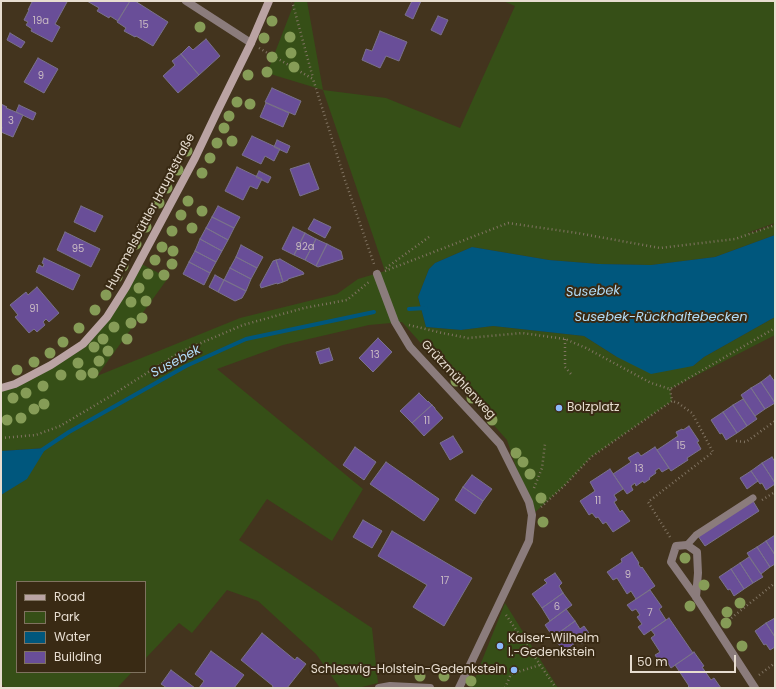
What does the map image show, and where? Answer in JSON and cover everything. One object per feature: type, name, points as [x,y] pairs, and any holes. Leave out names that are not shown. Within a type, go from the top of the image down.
[{"type":"main road","name":"Hummelsbüttler Hauptstraße","points":[[1,388],[15,384],[51,365],[82,344],[107,317],[126,287],[192,165],[251,43],[269,1]]},
{"type":"street","points":[[186,1],[251,43]]},
{"type":"street","name":"Grützmühlenweg","points":[[378,274],[395,322],[410,347],[500,444],[529,502],[532,515],[529,541],[460,688]]},
{"type":"street","points":[[696,597],[698,573],[696,552],[687,545],[676,546],[671,562],[696,597],[753,685]]},
{"type":"street","points":[[379,688],[390,686],[430,688]]},
{"type":"lane","points":[[687,545],[696,535],[755,500]]},
{"type":"path","points":[[292,1],[313,79],[364,237],[378,274]]},
{"type":"path","points":[[251,43],[313,79]]},
{"type":"path","points":[[378,274],[508,222],[660,248],[735,239],[775,225]]},
{"type":"path","points":[[378,274],[429,237]]},
{"type":"path","points":[[1,438],[36,435],[60,426],[180,352],[244,324],[304,308],[347,300],[365,286]]},
{"type":"path","points":[[395,322],[468,338],[522,333],[565,339],[586,348],[650,383],[670,389],[775,328]]},
{"type":"path","points":[[565,339],[565,367],[571,374]]},
{"type":"path","points":[[670,389],[672,401]]},
{"type":"path","points":[[532,515],[565,485],[591,457],[672,401]]},
{"type":"path","points":[[672,401],[678,403],[692,413],[712,452],[648,502],[676,546]]},
{"type":"path","points":[[736,441],[746,442],[775,421]]},
{"type":"path","points":[[529,502],[542,468],[544,444]]},
{"type":"path","points":[[755,500],[775,492]]},
{"type":"path","points":[[717,629],[775,583]]},
{"type":"path","points":[[499,604],[556,688]]},
{"type":"path","points":[[753,685],[775,663]]},
{"type":"path","points":[[506,688],[511,674],[540,664]]},
{"type":"green space","points":[[295,1],[307,1],[323,90],[267,73]]},
{"type":"green space","points":[[503,1],[775,1],[775,223],[747,233],[755,232],[775,224],[775,235],[715,257],[651,265],[599,264],[549,260],[472,247],[435,263],[429,269],[418,297],[426,327],[461,330],[493,326],[584,336],[617,357],[693,366],[704,357],[775,317],[775,335],[670,389],[672,401],[591,457],[565,485],[532,515],[507,440],[402,322],[369,325],[283,345],[217,369],[363,489],[332,541],[267,499],[239,540],[372,628],[378,683],[358,688],[340,688],[316,654],[258,601],[227,590],[192,633],[179,623],[146,658],[146,581],[16,581],[16,673],[131,673],[117,688],[6,688],[1,684],[1,495],[27,478],[45,448],[1,451],[1,388],[85,346],[138,262],[168,278],[97,376],[240,318],[337,294],[358,279],[385,271],[323,90],[386,98],[460,128],[515,6]]},
{"type":"green space","points":[[505,603],[558,688],[471,688]]},
{"type":"water","name":"Susebek-Rückhaltebecken","points":[[775,235],[775,317],[704,357],[693,366],[651,374],[617,357],[584,336],[493,326],[461,330],[426,327],[418,297],[429,269],[435,263],[472,247],[549,260],[599,264],[651,265],[715,257]]},
{"type":"water","points":[[46,448],[27,479],[1,495],[1,451]]},
{"type":"building","points":[[31,1],[67,2],[55,24],[60,27],[52,42],[31,31],[32,29],[26,25],[28,22],[24,20],[32,2]]},
{"type":"building","points":[[87,1],[130,1],[118,21],[97,11],[99,8]]},
{"type":"building","points":[[130,1],[135,1],[168,22],[153,46],[124,31],[126,28],[117,22]]},
{"type":"building","points":[[412,1],[421,1],[413,19],[405,15]]},
{"type":"building","points":[[438,16],[448,20],[441,35],[431,30]]},
{"type":"building","points":[[380,31],[407,42],[399,61],[386,56],[380,68],[362,60],[366,49],[372,51]]},
{"type":"building","points":[[10,33],[25,42],[21,48],[7,40]]},
{"type":"building","points":[[206,39],[220,56],[199,75],[181,54],[189,46],[193,50]]},
{"type":"building","points":[[181,54],[199,75],[178,93],[163,76],[175,65],[172,61]]},
{"type":"building","points":[[38,58],[58,69],[44,93],[24,82]]},
{"type":"building","points":[[272,88],[301,101],[295,115],[265,102]]},
{"type":"building","points":[[266,103],[289,113],[283,127],[260,117]]},
{"type":"building","points":[[1,104],[7,107],[6,108],[23,115],[13,137],[1,132]]},
{"type":"building","points":[[19,105],[36,113],[33,120],[16,112]]},
{"type":"building","points":[[252,136],[280,149],[274,161],[265,156],[261,164],[242,155]]},
{"type":"building","points":[[277,140],[290,146],[287,153],[274,147]]},
{"type":"building","points":[[309,163],[319,189],[300,196],[290,169]]},
{"type":"building","points":[[237,167],[262,179],[257,189],[250,186],[243,200],[225,191]]},
{"type":"building","points":[[259,171],[271,177],[268,183],[256,177]]},
{"type":"building","points":[[81,206],[103,216],[95,232],[74,222]]},
{"type":"building","points":[[218,206],[240,217],[234,228],[212,217]]},
{"type":"building","points":[[212,217],[234,228],[228,240],[206,228]]},
{"type":"building","points":[[314,219],[331,227],[325,238],[308,229]]},
{"type":"building","points":[[293,227],[305,233],[294,255],[282,249]]},
{"type":"building","points":[[206,228],[228,240],[222,251],[200,239]]},
{"type":"building","points":[[65,232],[100,249],[91,267],[57,250]]},
{"type":"building","points":[[305,233],[316,239],[305,260],[294,255]]},
{"type":"building","points":[[200,239],[222,251],[216,262],[195,251]]},
{"type":"building","points":[[316,239],[327,244],[316,266],[305,260]]},
{"type":"building","points":[[327,244],[341,251],[343,259],[318,267],[316,266]]},
{"type":"building","points":[[241,245],[263,257],[257,268],[236,257]]},
{"type":"building","points":[[195,251],[216,262],[210,273],[189,262]]},
{"type":"building","points":[[236,257],[257,268],[251,279],[230,268]]},
{"type":"building","points":[[44,258],[80,275],[73,290],[36,272],[39,265],[43,267],[44,264],[42,263]]},
{"type":"building","points":[[280,259],[304,274],[283,282],[276,260]]},
{"type":"building","points":[[276,260],[283,282],[261,288],[260,285],[273,261]]},
{"type":"building","points":[[189,262],[210,273],[204,285],[183,274]]},
{"type":"building","points":[[230,268],[251,279],[246,291],[224,280]]},
{"type":"building","points":[[215,275],[224,280],[218,292],[209,287]]},
{"type":"building","points":[[224,280],[246,291],[242,298],[235,301],[218,292]]},
{"type":"building","points":[[37,287],[59,313],[49,322],[46,319],[43,322],[45,325],[37,332],[34,329],[29,333],[15,317],[18,315],[10,305],[26,292],[28,295]]},
{"type":"building","points":[[378,338],[392,352],[373,372],[359,358]]},
{"type":"building","points":[[329,348],[333,360],[320,364],[316,352]]},
{"type":"building","points":[[770,375],[775,382],[775,403],[761,382]]},
{"type":"building","points":[[761,382],[775,403],[765,409],[751,388]]},
{"type":"building","points":[[751,388],[765,409],[755,416],[741,395]]},
{"type":"building","points":[[419,393],[432,405],[412,423],[400,411]]},
{"type":"building","points":[[743,399],[757,419],[747,426],[733,405]]},
{"type":"building","points":[[432,405],[443,418],[424,436],[412,423]]},
{"type":"building","points":[[733,405],[747,426],[737,433],[723,412]]},
{"type":"building","points":[[723,412],[737,433],[726,440],[711,420]]},
{"type":"building","points":[[689,426],[699,441],[697,442],[701,449],[671,471],[657,450],[678,436],[676,432]]},
{"type":"building","points":[[453,436],[463,452],[450,460],[440,443]]},
{"type":"building","points":[[355,447],[376,462],[364,480],[343,465]]},
{"type":"building","points":[[655,447],[669,468],[662,472],[659,468],[655,471],[656,473],[649,478],[650,479],[644,483],[643,481],[636,486],[635,483],[631,486],[633,490],[627,494],[613,474],[631,462],[628,458],[638,452],[641,456]]},
{"type":"building","points":[[772,457],[775,462],[775,483],[762,463]]},
{"type":"building","points":[[386,462],[439,499],[424,521],[370,484]]},
{"type":"building","points":[[762,463],[775,483],[766,490],[751,471]]},
{"type":"building","points":[[610,469],[623,489],[614,495],[617,500],[614,502],[620,512],[622,510],[630,521],[613,532],[606,522],[603,524],[598,517],[596,518],[592,513],[589,515],[580,501],[595,491],[590,482]]},
{"type":"building","points":[[751,471],[758,481],[747,489],[740,478]]},
{"type":"building","points":[[472,475],[492,489],[483,501],[463,487]]},
{"type":"building","points":[[463,487],[483,501],[475,514],[455,500]]},
{"type":"building","points":[[753,501],[759,511],[705,546],[698,536]]},
{"type":"building","points":[[363,520],[382,531],[372,548],[353,537]]},
{"type":"building","points":[[392,531],[472,578],[444,626],[413,607],[427,585],[378,556]]},
{"type":"building","points":[[775,535],[775,555],[766,541]]},
{"type":"building","points":[[766,541],[775,555],[775,564],[770,567],[757,547]]},
{"type":"building","points":[[757,547],[770,567],[761,574],[747,553]]},
{"type":"building","points":[[632,552],[639,563],[638,564],[641,568],[642,567],[655,586],[636,599],[631,591],[627,594],[617,578],[613,580],[607,572],[622,562],[621,559]]},
{"type":"building","points":[[749,557],[763,577],[753,583],[740,563]]},
{"type":"building","points":[[740,563],[753,583],[744,589],[731,569]]},
{"type":"building","points":[[731,569],[744,589],[734,596],[719,577]]},
{"type":"building","points":[[555,573],[562,583],[559,586],[563,593],[542,608],[532,594],[547,583],[544,580]]},
{"type":"building","points":[[650,590],[662,607],[659,609],[666,620],[644,635],[638,627],[642,624],[637,617],[640,615],[636,609],[632,611],[627,605]]},
{"type":"building","points":[[563,593],[572,605],[550,621],[542,608]]},
{"type":"building","points":[[566,609],[575,621],[553,637],[545,625]]},
{"type":"building","points":[[669,618],[693,653],[671,668],[666,660],[661,664],[655,655],[660,652],[651,638],[655,635],[651,630]]},
{"type":"building","points":[[775,618],[775,637],[766,623]]},
{"type":"building","points":[[575,621],[580,629],[584,626],[591,636],[581,644],[579,640],[564,651],[553,637]]},
{"type":"building","points":[[766,623],[775,637],[775,647],[770,650],[766,644],[764,645],[755,631]]},
{"type":"building","points":[[262,633],[295,660],[297,657],[306,664],[287,688],[272,688],[273,686],[241,660]]},
{"type":"building","points":[[211,651],[244,675],[234,688],[199,688],[204,681],[195,674]]},
{"type":"building","points":[[694,652],[704,666],[702,667],[711,680],[714,678],[721,688],[687,688],[689,686],[675,665]]},
{"type":"building","points":[[171,670],[195,688],[167,688],[161,684]]},
{"type":"waterway","name":"Susebek","points":[[409,309],[426,308]]},
{"type":"waterway","name":"Susebek","points":[[42,450],[69,432],[186,366],[246,339],[374,312]]},
{"type":"place","name":"Bolzplatz","points":[[559,408]]},
{"type":"place","name":"Kaiser-Wilhelm I.-Gedenkstein","points":[[500,646]]},
{"type":"place","name":"Schleswig-Holstein-Gedenkstein","points":[[514,670]]}]
